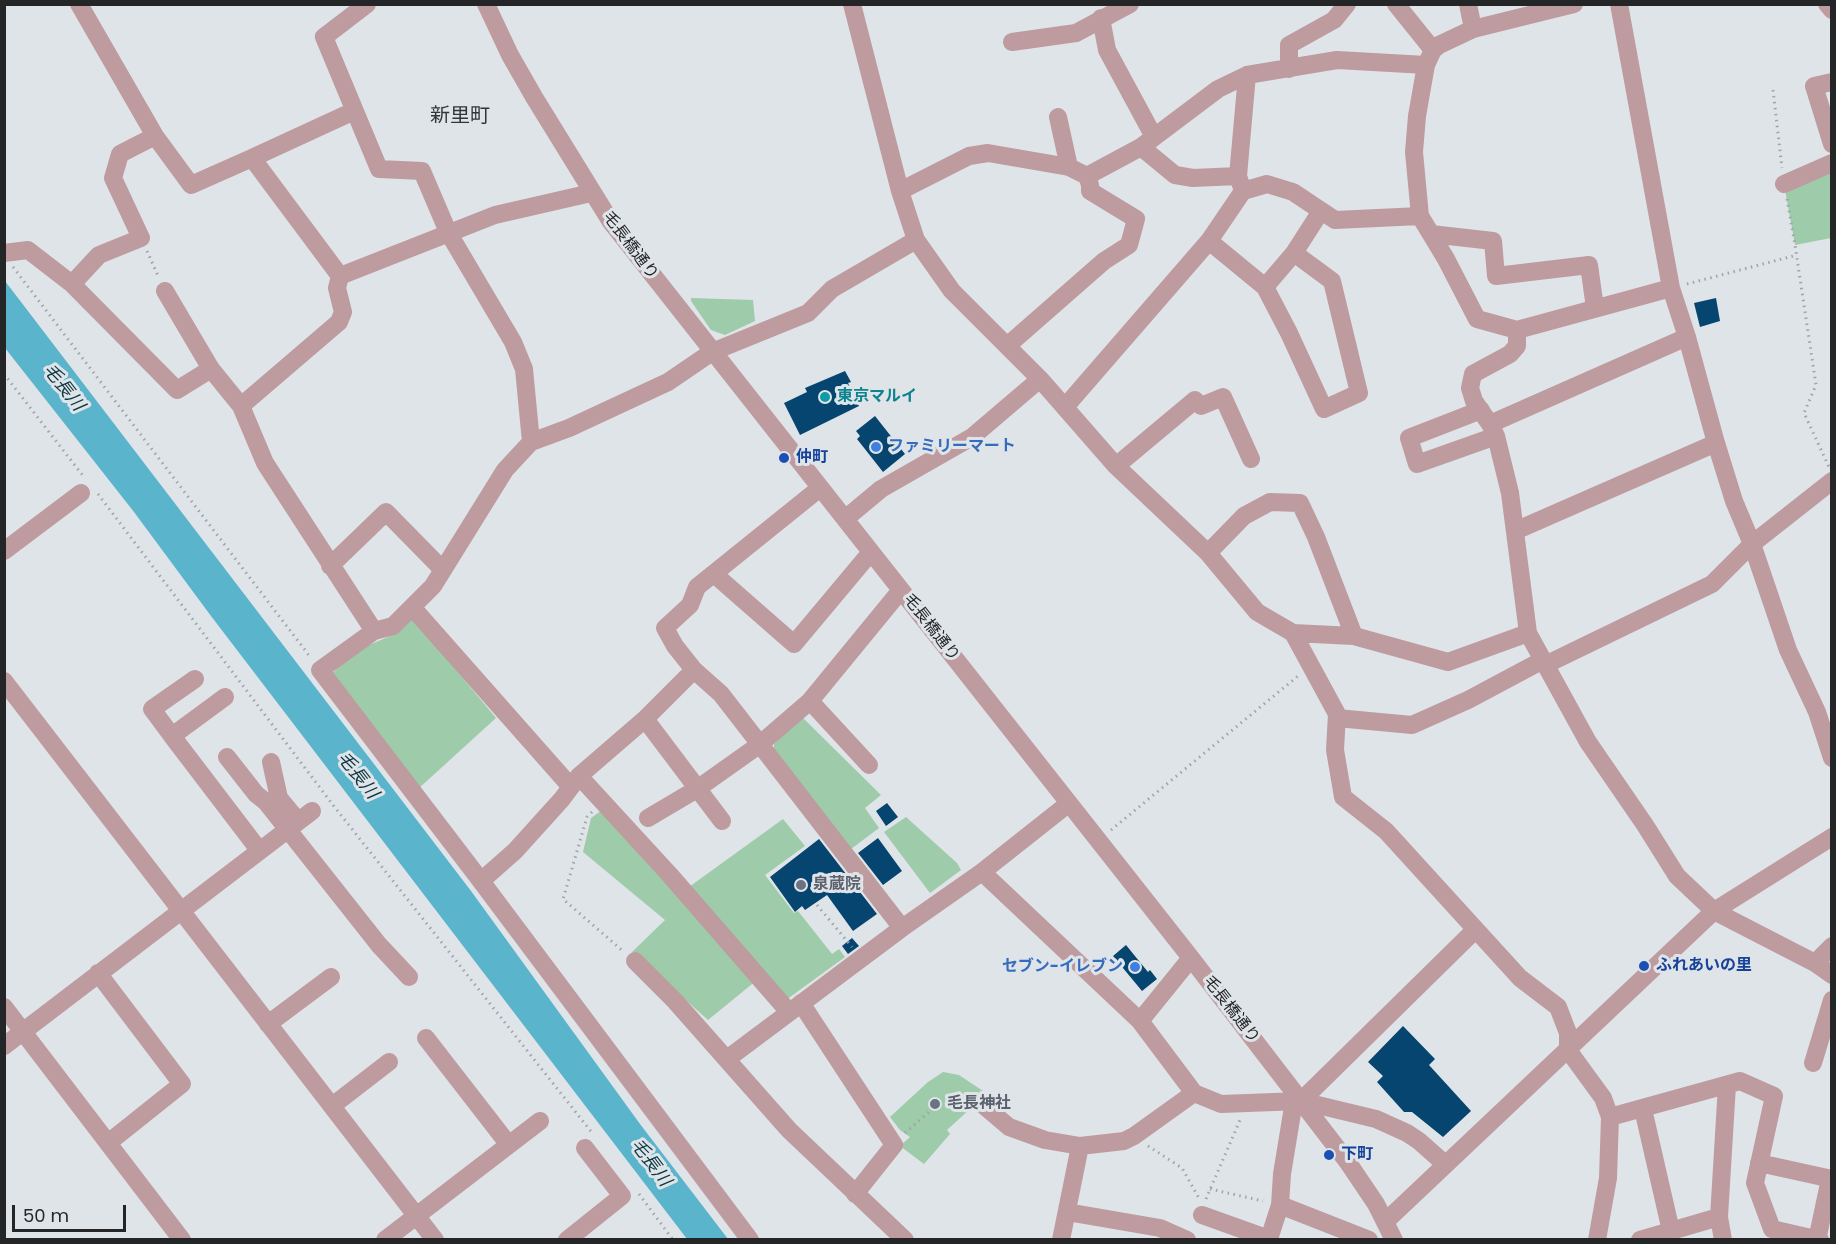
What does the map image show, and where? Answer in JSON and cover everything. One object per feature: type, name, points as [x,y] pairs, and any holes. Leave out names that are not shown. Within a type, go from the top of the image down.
[{"type":"street","points":[[79,4],[155,136],[191,185],[354,111]]},
{"type":"street","points":[[367,4],[324,37],[379,168],[422,171],[448,232],[513,342],[524,369],[531,442]]},
{"type":"street","name":"毛長橋通り","points":[[486,4],[510,55],[591,193],[635,254],[1191,958],[1298,1101],[1347,1161],[1386,1221],[1394,1239]]},
{"type":"street","points":[[852,4],[900,191],[916,240],[952,291],[1040,379],[1116,466],[1208,554],[1257,612],[1293,633],[1354,636],[1448,662],[1528,633]]},
{"type":"street","points":[[1012,42],[1076,33],[1130,4]]},
{"type":"street","points":[[1289,69],[1289,45],[1334,20],[1347,4]]},
{"type":"street","points":[[1396,4],[1430,58]]},
{"type":"street","points":[[1468,4],[1473,29]]},
{"type":"street","points":[[1574,4],[1473,29],[1439,45],[1430,58],[1417,116],[1414,152],[1420,216],[1477,319],[1516,330],[1671,288]]},
{"type":"street","points":[[1619,4],[1671,288],[1734,501],[1752,544],[1788,650],[1817,712],[1832,758]]},
{"type":"street","points":[[1827,4],[1832,10]]},
{"type":"street","points":[[1101,18],[1107,50],[1147,142],[1175,175],[1267,184],[1293,192],[1335,220],[1420,216]]},
{"type":"street","points":[[1087,176],[1147,142],[1218,89],[1247,75],[1337,60],[1430,58]]},
{"type":"street","points":[[1065,407],[1209,241],[1241,183],[1247,75]]},
{"type":"street","points":[[1832,82],[1814,86],[1832,144]]},
{"type":"street","points":[[1058,117],[1069,167]]},
{"type":"street","points":[[72,284],[99,255],[141,238],[112,178],[120,154],[155,136]]},
{"type":"street","points":[[900,191],[969,156],[988,153],[1069,167],[1087,176],[1090,191],[1136,219],[1129,245],[1104,261],[1006,346]]},
{"type":"street","points":[[241,406],[339,322],[343,312],[338,288],[340,276],[252,158]]},
{"type":"street","points":[[1784,184],[1832,163]]},
{"type":"street","points":[[340,276],[495,215],[591,193]]},
{"type":"street","points":[[1264,287],[1294,253],[1321,211]]},
{"type":"street","points":[[1431,234],[1493,241],[1496,276],[1589,265],[1595,308]]},
{"type":"street","points":[[750,1239],[320,670],[374,631],[393,626],[433,586],[505,470],[531,442],[569,428],[668,382],[712,352],[808,313],[832,290],[916,240]]},
{"type":"street","points":[[1209,241],[1264,287],[1289,333],[1324,409],[1359,393],[1332,281],[1294,253]]},
{"type":"street","points":[[8,259],[28,250],[72,284],[177,390],[211,369]]},
{"type":"street","points":[[165,291],[211,369],[241,406],[265,464],[374,631]]},
{"type":"street","points":[[1516,330],[1517,346],[1510,354],[1473,374],[1470,388],[1474,400],[1489,423],[1510,493],[1528,633],[1588,742],[1677,876],[1714,911],[1815,963],[1832,975]]},
{"type":"street","points":[[1489,423],[1687,337]]},
{"type":"street","points":[[845,519],[881,489],[972,436],[1040,379]]},
{"type":"street","points":[[1116,466],[1195,400],[1201,406],[1223,398],[1251,459]]},
{"type":"street","points":[[1515,531],[1716,443]]},
{"type":"street","points":[[1337,718],[1412,725],[1712,584],[1752,544],[1832,481]]},
{"type":"street","points":[[820,488],[697,587],[690,605],[666,628],[675,646],[694,670],[721,694],[902,928]]},
{"type":"street","points":[[4,550],[90,491]]},
{"type":"street","points":[[1208,554],[1245,516],[1270,502],[1300,504],[1316,537],[1354,636]]},
{"type":"street","points":[[330,566],[386,512],[443,570]]},
{"type":"street","points":[[714,574],[794,644],[871,552]]},
{"type":"street","points":[[648,818],[697,789],[759,745],[810,701],[901,590]]},
{"type":"street","points":[[412,608],[575,781],[603,802],[795,1007],[894,1144],[855,1194]]},
{"type":"street","points":[[1293,633],[1337,714],[1335,750],[1343,797],[1386,831],[1520,978],[1558,1007],[1568,1034],[1568,1050],[1603,1098],[1610,1117],[1608,1178],[1597,1239]]},
{"type":"street","points":[[481,881],[515,851],[575,781],[694,670]]},
{"type":"street","points":[[195,679],[152,709],[259,850]]},
{"type":"street","points":[[8,693],[181,911],[435,1239]]},
{"type":"street","points":[[172,736],[225,697]]},
{"type":"street","points":[[810,701],[869,765]]},
{"type":"street","points":[[645,718],[722,822]]},
{"type":"street","points":[[271,762],[279,798],[299,821],[379,945],[409,977]]},
{"type":"street","points":[[239,764],[256,794],[299,821]]},
{"type":"street","points":[[728,1059],[902,928],[982,872],[1068,804]]},
{"type":"street","points":[[4,1046],[299,821]]},
{"type":"street","points":[[1386,1221],[1714,911],[1832,837]]},
{"type":"street","points":[[982,872],[1140,1021],[1194,1093],[1221,1104],[1298,1101],[1353,1113],[1386,1124],[1419,1141],[1445,1164]]},
{"type":"street","points":[[1067,1212],[1160,1228],[1188,1239],[1205,1203],[1269,1239],[1280,1205],[1282,1174],[1298,1101],[1475,930]]},
{"type":"street","points":[[1815,963],[1832,946]]},
{"type":"street","points":[[1140,1021],[1191,958]]},
{"type":"street","points":[[635,961],[728,1059],[789,1130],[905,1239]]},
{"type":"street","points":[[98,973],[182,1084],[108,1143]]},
{"type":"street","points":[[268,1024],[332,977]]},
{"type":"street","points":[[1813,1063],[1832,1000]]},
{"type":"street","points":[[4,1007],[182,1239]]},
{"type":"street","points":[[426,1038],[509,1145]]},
{"type":"street","points":[[332,1106],[389,1062]]},
{"type":"street","points":[[1610,1117],[1740,1081],[1774,1096],[1759,1163],[1755,1183],[1772,1229],[1818,1239],[1831,1179],[1759,1163]]},
{"type":"street","points":[[1723,1239],[1719,1217],[1727,1085]]},
{"type":"street","points":[[982,1104],[1009,1127],[1045,1140],[1080,1146],[1124,1140],[1134,1136],[1194,1093]]},
{"type":"street","points":[[1642,1109],[1671,1231]]},
{"type":"street","points":[[385,1239],[540,1121]]},
{"type":"street","points":[[567,1239],[622,1196],[589,1141]]},
{"type":"street","points":[[1061,1239],[1080,1146]]},
{"type":"street","points":[[1280,1205],[1370,1239]]},
{"type":"street","points":[[1640,1239],[1719,1217]]},
{"type":"path","points":[[1773,90],[1784,184],[1816,385],[1804,413],[1832,471]]},
{"type":"path","points":[[141,238],[165,291]]},
{"type":"path","points":[[1671,288],[1797,255]]},
{"type":"path","points":[[8,259],[320,670]]},
{"type":"path","points":[[4,374],[90,491],[333,804],[589,1141]]},
{"type":"path","points":[[1098,841],[1311,665]]},
{"type":"path","points":[[603,802],[587,817],[563,899],[635,961]]},
{"type":"path","points":[[817,905],[856,953]]},
{"type":"path","points":[[1205,1203],[1247,1104]]},
{"type":"path","points":[[903,1134],[929,1112]]},
{"type":"path","points":[[1134,1136],[1182,1168],[1205,1203]]},
{"type":"path","points":[[637,1192],[673,1239]]},
{"type":"path","points":[[1205,1203],[1280,1205]]},
{"type":"green space","points":[[1831,163],[1831,238],[1795,245],[1784,184]]},
{"type":"green space","points":[[691,298],[753,300],[755,321],[725,335],[711,330]]},
{"type":"green space","points":[[411,616],[496,718],[418,789],[331,674],[360,649],[397,633]]},
{"type":"green space","points":[[799,718],[804,719],[881,795],[865,808],[879,828],[851,849],[774,751],[774,744]]},
{"type":"green space","points":[[605,808],[757,980],[708,1020],[632,952],[665,920],[583,852],[591,818]]},
{"type":"green space","points":[[906,817],[957,863],[961,870],[930,893],[884,832]]},
{"type":"green space","points":[[783,819],[805,846],[765,875],[794,913],[798,911],[832,954],[839,949],[845,957],[786,1000],[689,887]]},
{"type":"green space","points":[[943,1072],[959,1075],[983,1091],[982,1098],[947,1130],[950,1134],[924,1164],[900,1146],[910,1137],[900,1130],[890,1117],[928,1082]]},
{"type":"water","name":"毛長川","points":[[5,281],[471,891],[640,1124],[728,1239],[687,1239],[134,512],[5,348]]},
{"type":"building","points":[[1716,298],[1720,321],[1700,327],[1694,303]]},
{"type":"building","name":"東京マルイ","points":[[845,371],[859,406],[800,435],[784,403],[807,392],[805,388]]},
{"type":"building","points":[[875,416],[905,454],[883,472],[857,439],[860,436],[856,431]]},
{"type":"building","points":[[887,803],[898,817],[886,826],[876,811]]},
{"type":"building","points":[[878,838],[902,871],[883,885],[858,853]]},
{"type":"building","points":[[819,839],[877,914],[853,931],[827,895],[805,910],[802,906],[795,912],[770,877]]},
{"type":"building","points":[[852,938],[859,946],[848,954],[842,946]]},
{"type":"building","points":[[1126,945],[1148,972],[1150,970],[1157,979],[1142,991],[1113,956]]},
{"type":"building","points":[[1403,1026],[1435,1059],[1429,1065],[1471,1111],[1443,1137],[1412,1112],[1404,1112],[1377,1082],[1383,1076],[1368,1062]]},
{"type":"place","name":"東京マルイ","points":[[825,397]]},
{"type":"place","name":"ファミリーマート","points":[[876,447]]},
{"type":"place","name":"仲町","points":[[784,458]]},
{"type":"place","name":"泉蔵院","points":[[801,885]]},
{"type":"place","name":"ふれあいの里","points":[[1644,966]]},
{"type":"place","name":"セブン-イレブン","points":[[1135,967]]},
{"type":"place","name":"毛長神社","points":[[935,1104]]},
{"type":"place","name":"下町","points":[[1329,1155]]},
{"type":"district","name":"新里町","points":[[460,117]]}]
